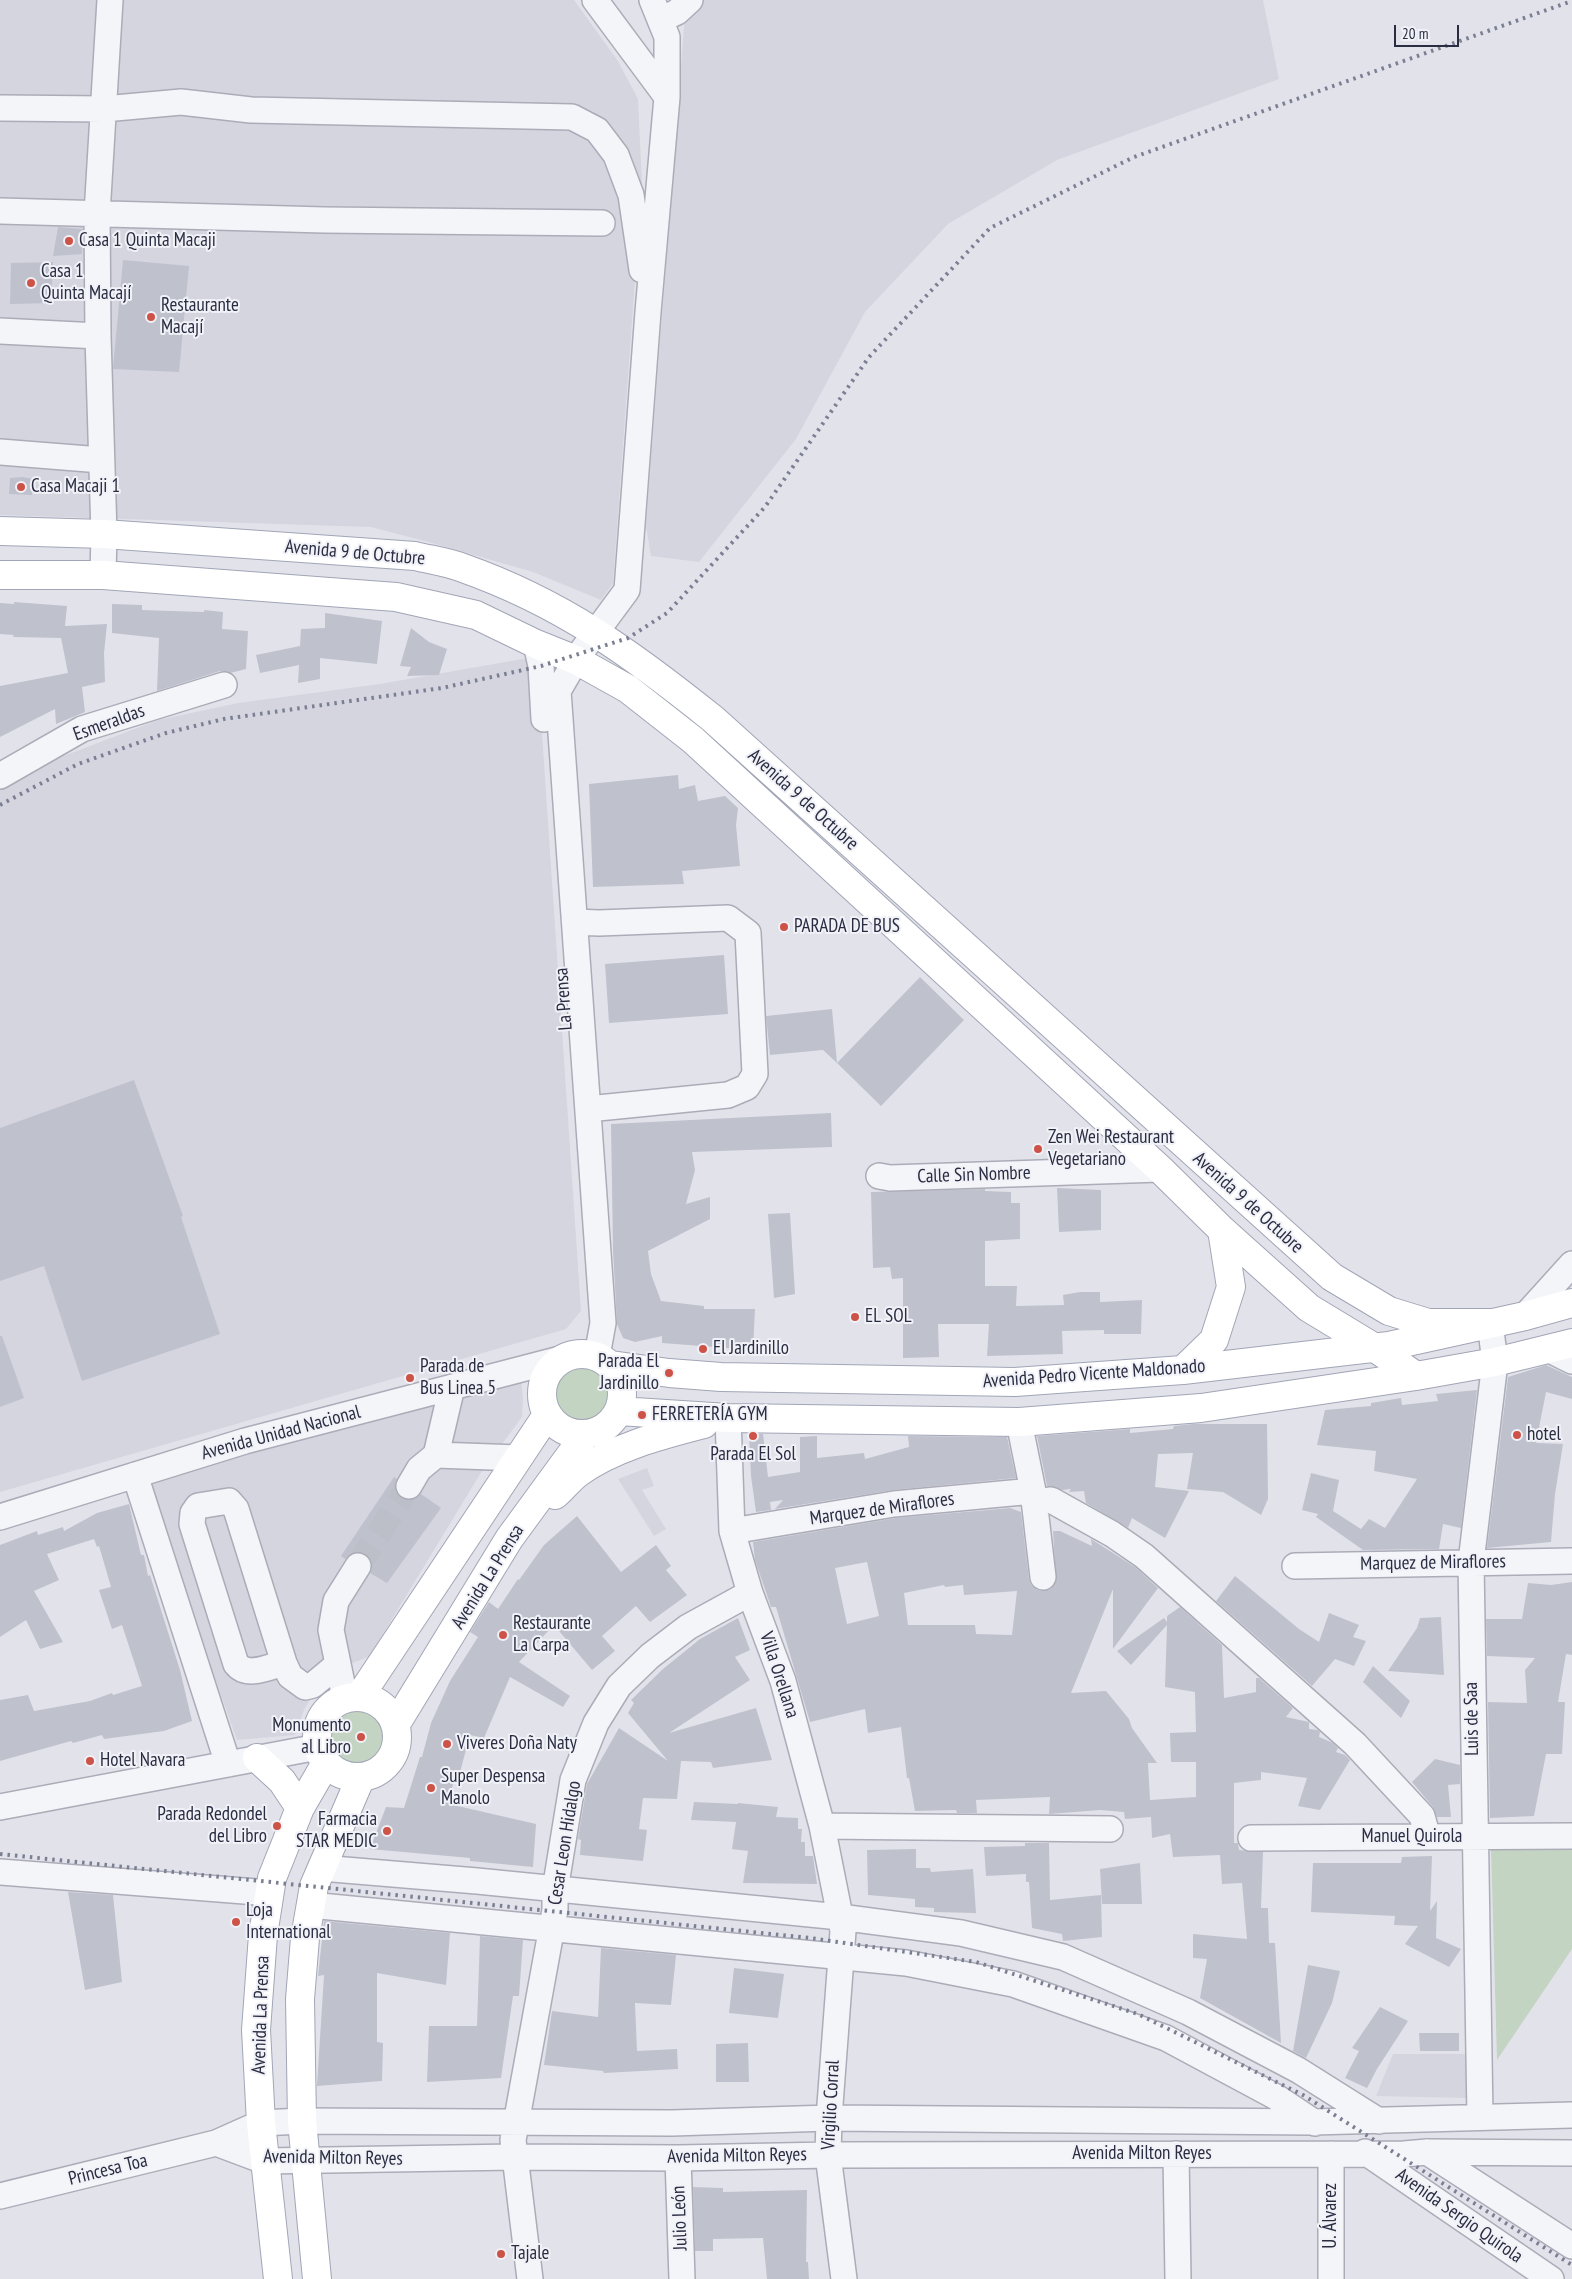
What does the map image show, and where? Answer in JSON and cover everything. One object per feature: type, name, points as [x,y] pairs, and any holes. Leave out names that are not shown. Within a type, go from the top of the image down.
[{"type":"main road","name":"Avenida 9 de Octubre","points":[[0,531],[104,534],[415,556],[462,567],[556,607],[651,669],[713,719],[1332,1277],[1390,1311],[1428,1323],[1490,1323]]},
{"type":"main road","name":"Avenida 9 de Octubre","points":[[0,575],[103,575],[396,597],[476,615],[536,644],[576,660],[628,689],[693,740],[1160,1169],[1222,1230],[1309,1308],[1375,1348],[1416,1376]]},
{"type":"main road","points":[[1183,1370],[1214,1340],[1231,1286],[1222,1230]]},
{"type":"main road","name":"Avenida Pedro Vicente Maldonado","points":[[588,1358],[669,1373],[721,1377],[1015,1382],[1183,1370],[1375,1348],[1525,1316],[1572,1303]]},
{"type":"main road","name":"Avenida Pedro Vicente Maldonado","points":[[619,1411],[728,1418],[1019,1422],[1201,1408],[1416,1376],[1564,1351]]},
{"type":"main road","points":[[588,1358],[620,1379],[623,1395],[619,1411],[611,1423],[599,1431],[586,1435],[570,1433],[557,1426],[547,1415],[542,1399],[543,1383],[550,1368],[588,1358]]},
{"type":"main road","points":[[353,1697],[547,1415]]},
{"type":"main road","points":[[509,1539],[578,1473],[615,1453],[668,1433],[728,1418]]},
{"type":"main road","name":"Avenida La Prensa","points":[[396,1724],[509,1539],[586,1435]]},
{"type":"main road","points":[[353,1697],[376,1700],[388,1710],[396,1724],[398,1742],[392,1759],[378,1771],[361,1777],[348,1776],[336,1772],[322,1755],[317,1731],[322,1717],[332,1705],[353,1697]]},
{"type":"main road","name":"Avenida La Prensa","points":[[278,2279],[260,2123],[256,2030],[263,1935],[272,1878],[322,1755]]},
{"type":"main road","points":[[257,1758],[282,1781],[300,1808]]},
{"type":"main road","name":"Avenida La Prensa","points":[[317,2279],[302,2121],[300,1999],[310,1905],[314,1886],[361,1777]]},
{"type":"street","points":[[103,575],[104,534],[98,336],[97,214],[110,0]]},
{"type":"street","points":[[595,0],[667,97]]},
{"type":"street","points":[[576,660],[627,590],[648,312],[667,97],[667,36],[656,10],[677,12],[690,0]]},
{"type":"street","points":[[0,108],[104,109],[180,102],[279,111],[572,117],[596,130],[616,155],[631,195],[648,312]]},
{"type":"street","points":[[0,211],[324,220],[602,223]]},
{"type":"street","points":[[0,331],[98,336]]},
{"type":"street","points":[[0,452],[101,460]]},
{"type":"street","name":"La Prensa","points":[[536,644],[541,666],[588,1358]]},
{"type":"street","name":"La Prensa","points":[[576,660],[558,691],[603,1322],[588,1358]]},
{"type":"street","name":"Esmeraldas","points":[[0,776],[82,729],[224,685]]},
{"type":"street","points":[[575,922],[600,923],[728,918],[748,933],[755,1074],[747,1087],[728,1095],[588,1109]]},
{"type":"street","name":"Calle Sin Nombre","points":[[879,1176],[890,1178],[1160,1169]]},
{"type":"street","points":[[1525,1316],[1572,1264]]},
{"type":"street","name":"Luis de Saa","points":[[1480,2117],[1471,1562],[1495,1362],[1490,1323]]},
{"type":"street","name":"Avenida Unidad Nacional","points":[[0,1517],[244,1441],[452,1387],[588,1358]]},
{"type":"street","points":[[409,1486],[419,1469],[436,1455],[452,1387]]},
{"type":"street","name":"Villa Orellana","points":[[728,1418],[732,1531],[750,1593],[783,1681],[822,1826],[842,1924]]},
{"type":"street","points":[[1019,1422],[1034,1496],[1043,1577]]},
{"type":"street","points":[[436,1455],[519,1458]]},
{"type":"street","points":[[134,1475],[228,1764]]},
{"type":"street","name":"Marquez de Miraflores","points":[[732,1531],[894,1504],[1034,1496],[1050,1500],[1112,1534],[1144,1556],[1373,1761],[1422,1816],[1425,1827],[1423,1837]]},
{"type":"street","points":[[284,1663],[248,1672],[240,1669],[236,1664],[192,1524],[193,1513],[198,1506],[229,1501],[236,1509],[284,1663],[290,1676],[305,1687],[313,1685],[337,1665]]},
{"type":"street","name":"Marquez de Miraflores","points":[[1295,1566],[1572,1561]]},
{"type":"street","points":[[353,1697],[337,1665],[331,1630],[336,1601],[358,1566]]},
{"type":"street","name":"Cesar Leon Hidalgo","points":[[530,2279],[514,2139],[555,1910],[555,1890],[573,1780],[596,1723],[619,1686],[650,1656],[688,1627],[750,1593]]},
{"type":"street","points":[[0,1807],[257,1758],[322,1755]]},
{"type":"street","points":[[822,1826],[1110,1829]]},
{"type":"street","name":"Manuel Quirola","points":[[1251,1838],[1572,1836]]},
{"type":"street","name":"Avenida Sergio Quirola","points":[[321,1868],[555,1890],[842,1924],[960,1933],[1063,1957],[1188,2012],[1298,2070],[1572,2246]]},
{"type":"street","points":[[0,1872],[270,1893]]},
{"type":"street","name":"Avenida Sergio Quirola","points":[[310,1905],[906,1963],[1013,1984],[1166,2038],[1276,2097],[1314,2122],[1367,2152],[1551,2279]]},
{"type":"street","name":"Virgilio Corral","points":[[842,1924],[828,2155],[844,2279]]},
{"type":"street","name":"Avenida Milton Reyes","points":[[216,2143],[264,2161],[305,2161],[672,2123],[829,2118],[1314,2122],[1572,2115]]},
{"type":"street","name":"Avenida Milton Reyes","points":[[216,2143],[260,2123],[302,2121],[514,2139],[678,2158],[828,2155],[1331,2154],[1367,2152],[1404,2154],[1426,2152],[1572,2153]]},
{"type":"street","name":"Princesa Toa","points":[[0,2196],[216,2143]]},
{"type":"street","points":[[1176,2154],[1178,2279]]},
{"type":"street","name":"U. Álvarez","points":[[1331,2154],[1331,2279]]},
{"type":"street","name":"Julio León","points":[[678,2158],[682,2279]]},
{"type":"shaded area","points":[[0,0],[574,0],[618,61],[638,99],[642,184],[613,583],[601,600],[533,572],[371,527],[0,515]]},
{"type":"shaded area","points":[[681,0],[1263,0],[1279,79],[1057,160],[948,224],[865,312],[796,439],[699,562],[651,556],[646,526],[685,14]]},
{"type":"shaded area","points":[[528,658],[538,674],[581,1311],[566,1329],[0,1492],[0,790],[53,760],[158,720],[238,703],[380,684]]},
{"type":"shaded area","points":[[521,1378],[522,1417],[482,1471],[369,1657],[341,1667],[320,1682],[304,1710],[295,1735],[237,1740],[145,1483]]},
{"type":"shaded area","points":[[647,1468],[654,1486],[642,1490],[666,1529],[654,1536],[618,1479]]},
{"type":"shaded area","points":[[1393,2054],[1466,2054],[1467,2098],[1376,2096]]},
{"type":"green space","points":[[584,1362],[597,1365],[607,1372],[614,1382],[617,1395],[614,1408],[607,1418],[597,1425],[584,1428],[571,1425],[561,1418],[554,1408],[551,1395],[554,1382],[561,1372],[571,1365]]},
{"type":"green space","points":[[358,1702],[371,1705],[382,1712],[389,1723],[392,1736],[389,1749],[382,1760],[371,1767],[358,1770],[345,1767],[334,1760],[327,1749],[324,1736],[327,1723],[334,1712],[345,1705]]},
{"type":"green space","points":[[1572,1847],[1572,1949],[1497,2060],[1491,1848]]},
{"type":"building","name":"Casa 1 Quinta Macaji","points":[[58,227],[83,229],[82,254],[53,256]]},
{"type":"building","name":"Restaurante Macají","points":[[123,260],[189,266],[179,372],[113,369]]},
{"type":"building","name":"Casa 1 Quinta Macají","points":[[53,262],[51,303],[10,304],[11,263]]},
{"type":"building","name":"Casa Macaji 1","points":[[23,477],[33,479],[32,495],[9,494],[10,478]]},
{"type":"building","points":[[14,602],[67,606],[65,626],[107,624],[104,653],[105,682],[82,687],[85,712],[56,724],[55,709],[0,737],[0,686],[68,673],[61,638],[13,637],[14,635],[0,634],[0,603],[14,604]]},
{"type":"building","points":[[112,604],[142,605],[142,610],[204,612],[204,610],[223,612],[222,629],[248,631],[246,669],[230,673],[220,671],[157,691],[159,638],[112,633]]},
{"type":"building","points":[[325,613],[382,621],[377,664],[320,658],[320,679],[298,683],[299,665],[260,673],[256,655],[300,646],[301,629],[325,628]]},
{"type":"building","points":[[411,628],[429,642],[447,649],[439,675],[407,676],[411,667],[400,666]]},
{"type":"building","points":[[678,775],[679,789],[695,785],[698,801],[725,796],[738,808],[736,825],[740,866],[682,871],[684,884],[593,887],[589,784]]},
{"type":"building","points":[[724,955],[728,1014],[609,1023],[605,964]]},
{"type":"building","points":[[920,977],[964,1020],[881,1106],[837,1063]]},
{"type":"building","points":[[832,1009],[837,1063],[823,1050],[770,1055],[766,1016]]},
{"type":"building","points":[[134,1080],[183,1216],[181,1217],[220,1334],[82,1381],[44,1266],[0,1281],[0,1128]]},
{"type":"building","points":[[831,1113],[832,1147],[692,1152],[695,1170],[686,1204],[710,1197],[710,1219],[648,1251],[651,1274],[661,1301],[704,1306],[704,1309],[755,1309],[753,1350],[662,1343],[662,1336],[635,1342],[623,1338],[617,1324],[613,1250],[611,1124]]},
{"type":"building","points":[[1057,1188],[1101,1190],[1101,1230],[1059,1232]]},
{"type":"building","points":[[985,1189],[985,1191],[1011,1192],[1011,1203],[1020,1203],[1020,1239],[985,1241],[985,1286],[1017,1286],[1016,1306],[1064,1305],[1063,1295],[1080,1292],[1100,1292],[1100,1302],[1142,1300],[1141,1334],[1104,1334],[1104,1330],[1062,1331],[1063,1354],[987,1356],[989,1324],[938,1324],[939,1357],[903,1358],[903,1278],[892,1279],[890,1267],[873,1268],[871,1192]]},
{"type":"building","points":[[790,1213],[795,1294],[774,1298],[768,1214]]},
{"type":"building","points":[[0,1336],[2,1336],[24,1398],[0,1407]]},
{"type":"building","points":[[1546,1365],[1572,1377],[1572,1399],[1546,1392],[1536,1443],[1563,1444],[1555,1494],[1551,1542],[1487,1548],[1508,1377]]},
{"type":"building","points":[[1477,1390],[1461,1528],[1443,1524],[1439,1549],[1363,1550],[1316,1517],[1318,1514],[1302,1510],[1311,1473],[1339,1480],[1333,1511],[1361,1529],[1369,1519],[1385,1528],[1417,1479],[1374,1471],[1376,1451],[1317,1445],[1325,1410],[1371,1406],[1371,1403],[1401,1398],[1402,1405],[1438,1401],[1436,1394]]},
{"type":"building","points":[[1193,1424],[1267,1424],[1268,1499],[1261,1515],[1223,1492],[1187,1489],[1193,1453],[1158,1454],[1155,1487],[1189,1491],[1165,1538],[1132,1518],[1128,1528],[1086,1503],[1084,1491],[1069,1492],[1071,1489],[1062,1490],[1047,1486],[1037,1436],[1130,1429],[1130,1433],[1173,1429],[1174,1426]]},
{"type":"building","points":[[749,1434],[763,1434],[768,1477],[800,1472],[800,1437],[817,1436],[817,1458],[864,1453],[865,1459],[909,1447],[908,1436],[1007,1437],[1016,1478],[893,1490],[775,1509],[783,1500],[770,1502],[771,1510],[756,1512],[751,1476]]},
{"type":"building","points":[[394,1477],[397,1479],[395,1485],[396,1493],[401,1498],[409,1500],[421,1494],[441,1508],[387,1583],[370,1573],[372,1567],[371,1560],[365,1554],[352,1553],[345,1559],[341,1556]]},
{"type":"building","points":[[129,1504],[141,1555],[144,1555],[148,1576],[150,1575],[180,1670],[192,1721],[164,1731],[104,1739],[102,1735],[73,1743],[71,1741],[0,1761],[0,1700],[28,1695],[34,1711],[90,1701],[112,1693],[113,1695],[142,1686],[122,1625],[112,1629],[99,1590],[111,1587],[99,1546],[97,1547],[94,1539],[47,1554],[59,1580],[34,1591],[63,1642],[40,1649],[26,1620],[0,1637],[0,1545],[37,1531],[38,1535],[63,1527],[64,1531],[97,1513]]},
{"type":"building","points":[[1010,1508],[1021,1512],[1029,1579],[1031,1585],[1037,1590],[1051,1589],[1056,1582],[1053,1531],[1060,1531],[1092,1546],[1091,1539],[1135,1567],[1158,1588],[1113,1649],[1113,1589],[1071,1693],[1106,1691],[1129,1719],[1132,1728],[1157,1763],[1148,1763],[1150,1800],[1196,1797],[1196,1762],[1171,1762],[1170,1733],[1196,1732],[1195,1692],[1165,1687],[1167,1625],[1131,1665],[1117,1651],[1164,1618],[1167,1622],[1167,1616],[1180,1607],[1222,1645],[1224,1698],[1256,1692],[1256,1678],[1259,1678],[1293,1708],[1286,1717],[1309,1722],[1309,1729],[1318,1730],[1320,1732],[1319,1737],[1333,1743],[1338,1748],[1336,1752],[1345,1755],[1350,1760],[1320,1810],[1298,1806],[1307,1778],[1261,1772],[1261,1780],[1234,1783],[1234,1843],[1238,1843],[1239,1850],[1263,1852],[1261,1908],[1268,1908],[1269,1943],[1275,1943],[1281,2043],[1200,1998],[1207,1959],[1193,1958],[1193,1934],[1247,1939],[1242,1883],[1222,1884],[1220,1855],[1173,1857],[1170,1834],[1152,1838],[1151,1817],[1125,1819],[1124,1812],[1100,1810],[1049,1814],[1050,1797],[976,1800],[977,1813],[957,1813],[956,1810],[915,1811],[909,1778],[907,1778],[901,1727],[868,1733],[865,1709],[810,1722],[776,1607],[771,1607],[755,1560],[753,1542],[896,1518]],"holes":[[[867,1562],[879,1616],[847,1624],[835,1568]],[[944,1585],[945,1587],[963,1585],[964,1595],[1017,1591],[1012,1635],[976,1634],[975,1625],[908,1625],[904,1593]]]},
{"type":"building","points":[[577,1516],[621,1572],[656,1545],[671,1566],[666,1570],[687,1595],[650,1622],[636,1606],[602,1636],[615,1651],[592,1670],[554,1625],[519,1662],[570,1696],[563,1707],[510,1677],[484,1738],[470,1735],[460,1772],[455,1773],[449,1804],[536,1824],[533,1867],[470,1861],[470,1858],[370,1849],[386,1807],[404,1808],[420,1757],[422,1757],[431,1723],[450,1681],[478,1637],[470,1632],[489,1602],[498,1609],[544,1545]]},
{"type":"building","points":[[1235,1576],[1299,1629],[1319,1642],[1329,1613],[1359,1625],[1353,1637],[1366,1641],[1354,1666],[1335,1659],[1312,1686],[1216,1601]]},
{"type":"building","points":[[1572,1582],[1572,1655],[1566,1654],[1558,1702],[1565,1702],[1562,1754],[1546,1754],[1534,1816],[1490,1818],[1488,1702],[1527,1703],[1525,1670],[1535,1658],[1487,1656],[1486,1619],[1522,1619],[1528,1583],[1551,1585]]},
{"type":"building","points":[[1441,1617],[1444,1675],[1388,1671],[1417,1628],[1420,1618]]},
{"type":"building","points":[[738,1618],[750,1650],[735,1657],[750,1680],[669,1733],[756,1708],[772,1760],[713,1768],[711,1762],[681,1761],[677,1799],[643,1798],[639,1829],[647,1830],[643,1861],[580,1855],[581,1840],[578,1839],[587,1784],[619,1728],[668,1761],[628,1713],[634,1703],[631,1700],[663,1669],[700,1639]]},
{"type":"building","points":[[1373,1666],[1410,1701],[1401,1718],[1363,1682]]},
{"type":"building","points":[[1435,1759],[1460,1765],[1460,1784],[1448,1785],[1451,1817],[1437,1817],[1433,1807],[1412,1782]]},
{"type":"building","points":[[694,1802],[738,1803],[778,1807],[776,1817],[798,1818],[798,1829],[802,1829],[801,1842],[805,1842],[805,1856],[813,1856],[817,1884],[743,1883],[748,1851],[732,1849],[736,1822],[691,1820]]},
{"type":"building","points":[[1025,1843],[1049,1843],[1050,1900],[1101,1895],[1102,1937],[1063,1941],[1062,1934],[1032,1928],[1029,1882],[1026,1882],[1026,1874],[986,1876],[984,1847],[1025,1846]]},
{"type":"building","points":[[916,1849],[916,1868],[930,1868],[931,1872],[973,1869],[976,1913],[934,1912],[934,1908],[915,1907],[915,1899],[868,1895],[867,1850]]},
{"type":"building","points":[[1432,1856],[1430,1911],[1437,1901],[1436,1938],[1461,1949],[1449,1967],[1405,1944],[1418,1926],[1394,1925],[1395,1916],[1311,1912],[1313,1863],[1401,1863],[1402,1857]]},
{"type":"building","points":[[1140,1863],[1142,1904],[1102,1904],[1100,1869]]},
{"type":"building","points":[[68,1892],[113,1895],[122,1982],[85,1990]]},
{"type":"building","points":[[324,1921],[450,1933],[446,1985],[377,1973],[377,2042],[383,2043],[382,2081],[317,2086],[324,1975],[318,1976]]},
{"type":"building","points":[[480,1936],[523,1940],[519,1996],[513,1996],[501,2078],[427,2082],[429,2026],[477,2026]]},
{"type":"building","points":[[601,1948],[676,1955],[671,2005],[635,2003],[637,2051],[677,2049],[678,2069],[604,2073],[603,2071],[544,2065],[552,2011],[598,2017]]},
{"type":"building","points":[[1308,1965],[1340,1971],[1332,2003],[1306,2058],[1293,2051]]},
{"type":"building","points":[[734,1968],[784,1974],[778,2018],[729,2013]]},
{"type":"building","points":[[1380,2007],[1408,2021],[1367,2088],[1345,2078],[1359,2051],[1352,2048]]},
{"type":"building","points":[[1419,2033],[1459,2033],[1459,2051],[1420,2051]]},
{"type":"building","points":[[748,2043],[749,2082],[716,2082],[716,2044]]},
{"type":"building","points":[[693,2187],[723,2188],[723,2192],[807,2190],[806,2262],[808,2262],[809,2279],[767,2279],[763,2238],[713,2239],[713,2251],[695,2251]]},
{"type":"tunnel","points":[[358,1566],[409,1486]]},
{"type":"railway","points":[[0,805],[78,764],[166,733],[224,719],[442,688],[541,666],[628,638],[667,613],[765,507],[869,357],[990,228],[1134,157],[1572,1]]},
{"type":"railway","points":[[0,1854],[810,1938],[976,1962],[1138,2014],[1303,2095],[1572,2265]]},
{"type":"place","name":"Casa 1 Quinta Macaji","points":[[69,241]]},
{"type":"place","name":"Casa 1 Quinta Macají","points":[[31,283]]},
{"type":"place","name":"Restaurante Macají","points":[[151,317]]},
{"type":"place","name":"Casa Macaji 1","points":[[21,487]]},
{"type":"place","name":"PARADA DE BUS","points":[[784,927]]},
{"type":"place","name":"Zen Wei Restaurant Vegetariano","points":[[1038,1149]]},
{"type":"place","name":"EL SOL","points":[[855,1317]]},
{"type":"place","name":"El Jardinillo","points":[[703,1349]]},
{"type":"place","name":"Parada El Jardinillo","points":[[669,1373]]},
{"type":"place","name":"Parada de Bus Linea 5","points":[[410,1378]]},
{"type":"place","name":"FERRETERÍA GYM","points":[[642,1415]]},
{"type":"place","name":"hotel","points":[[1517,1435]]},
{"type":"place","name":"Parada El Sol","points":[[753,1436]]},
{"type":"place","name":"Restaurante La Carpa","points":[[503,1635]]},
{"type":"place","name":"Monumento al Libro","points":[[361,1737]]},
{"type":"place","name":"Viveres Doña Naty","points":[[447,1744]]},
{"type":"place","name":"Hotel Navara","points":[[90,1761]]},
{"type":"place","name":"Super Despensa Manolo","points":[[431,1788]]},
{"type":"place","name":"Parada Redondel del Libro","points":[[277,1826]]},
{"type":"place","name":"Farmacia STAR MEDIC","points":[[387,1831]]},
{"type":"place","name":"Loja International","points":[[236,1922]]},
{"type":"place","name":"Tajale","points":[[501,2254]]}]
